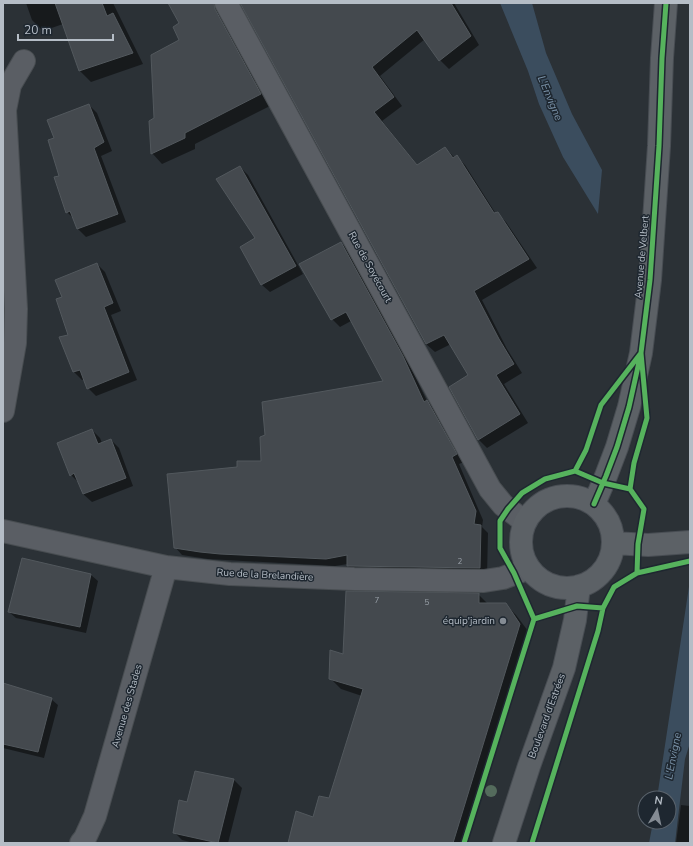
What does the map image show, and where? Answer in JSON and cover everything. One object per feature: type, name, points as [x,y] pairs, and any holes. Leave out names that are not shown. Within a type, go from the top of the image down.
[{"type":"main road","name":"Avenue de Velbert","points":[[651,3],[662,58]]},
{"type":"main road","name":"Avenue de Velbert","points":[[594,504],[617,447],[629,407],[641,353],[650,280],[659,146],[662,58],[666,3]]},
{"type":"main road","points":[[569,495],[582,498],[594,504],[605,514],[611,528],[613,543],[611,558],[604,571],[592,581],[579,586],[565,588],[551,585],[539,578],[529,568],[522,553],[521,538],[525,522],[532,511],[543,502],[555,497],[569,495]]},
{"type":"main road","points":[[613,543],[648,545],[690,542]]},
{"type":"main road","name":"Boulevard d'Estrées","points":[[504,843],[529,766],[564,668],[575,620],[579,586]]},
{"type":"street","name":"Rue de Soyécourt","points":[[226,3],[490,489],[503,505],[525,522]]},
{"type":"street","points":[[3,412],[15,343],[16,308],[5,110],[10,85],[24,61]]},
{"type":"street","name":"Rue de la Brelandière","points":[[3,531],[166,567],[230,574],[354,579],[484,580],[503,578],[529,568]]},
{"type":"street","name":"Avenue des Stades","points":[[81,843],[85,838],[95,816],[166,567]]},
{"type":"water","points":[[500,3],[532,3],[546,53],[572,114],[602,170],[598,214],[563,157],[539,104],[528,71]]},
{"type":"water","name":"L'Envigne","points":[[690,580],[690,743],[685,759],[677,826],[677,790],[658,790]]},
{"type":"water","name":"L'Envigne","points":[[651,830],[677,830],[675,843],[649,843]]},
{"type":"building","points":[[55,3],[102,3],[107,16],[113,13],[133,53],[79,71]]},
{"type":"building","points":[[168,3],[214,3],[215,9],[261,94],[185,133],[185,138],[151,154],[149,121],[154,118],[151,55],[179,40],[173,27],[179,23]]},
{"type":"building","points":[[240,3],[451,3],[471,36],[439,61],[417,30],[372,67],[394,97],[374,112],[417,165],[445,147],[453,158],[457,155],[494,213],[498,212],[529,259],[474,291],[514,364],[496,375],[520,414],[478,440],[449,387],[468,375],[444,335],[426,344]]},
{"type":"building","points":[[89,104],[104,142],[94,148],[118,214],[77,229],[70,211],[66,213],[54,177],[59,176],[48,140],[54,138],[47,120]]},
{"type":"building","points":[[240,166],[296,266],[261,285],[240,247],[255,238],[216,179]]},
{"type":"building","points":[[341,242],[403,356],[424,402],[427,400],[457,454],[452,457],[476,511],[474,524],[481,525],[480,568],[347,566],[347,555],[326,559],[220,554],[174,548],[167,474],[237,467],[237,461],[261,461],[260,437],[265,435],[262,402],[383,381],[346,312],[331,320],[299,264]]},
{"type":"building","points":[[97,263],[113,303],[104,307],[129,372],[87,389],[80,370],[73,372],[59,337],[68,335],[56,299],[62,297],[55,280]]},
{"type":"building","points":[[92,429],[98,444],[111,439],[126,478],[83,494],[74,473],[70,476],[57,443]]},
{"type":"building","points":[[22,558],[91,574],[80,627],[8,612]]},
{"type":"building","points":[[346,591],[479,593],[479,603],[506,603],[520,624],[453,843],[288,843],[296,811],[313,817],[319,796],[329,798],[363,689],[329,679],[330,650],[343,654]]},
{"type":"building","points":[[3,683],[52,698],[38,752],[3,744]]},
{"type":"building","points":[[195,771],[234,779],[218,843],[173,833],[179,800],[187,802]]},
{"type":"cycle path","points":[[594,504],[617,447],[629,407],[641,353],[650,280],[659,146],[662,58],[666,3]]},
{"type":"cycle path","points":[[464,843],[534,619],[514,573],[500,548],[500,521],[522,493],[545,479],[575,471],[586,450],[601,405],[641,353]]},
{"type":"cycle path","points":[[532,843],[598,631],[603,608],[614,587],[637,573],[638,544],[644,509],[630,489],[634,463],[647,418],[641,353]]},
{"type":"cycle path","points":[[575,471],[603,483],[630,489]]},
{"type":"cycle path","points":[[637,573],[690,561]]},
{"type":"cycle path","points":[[534,619],[577,606],[603,608]]},
{"type":"place","name":"équip'jardin","points":[[503,621]]}]
